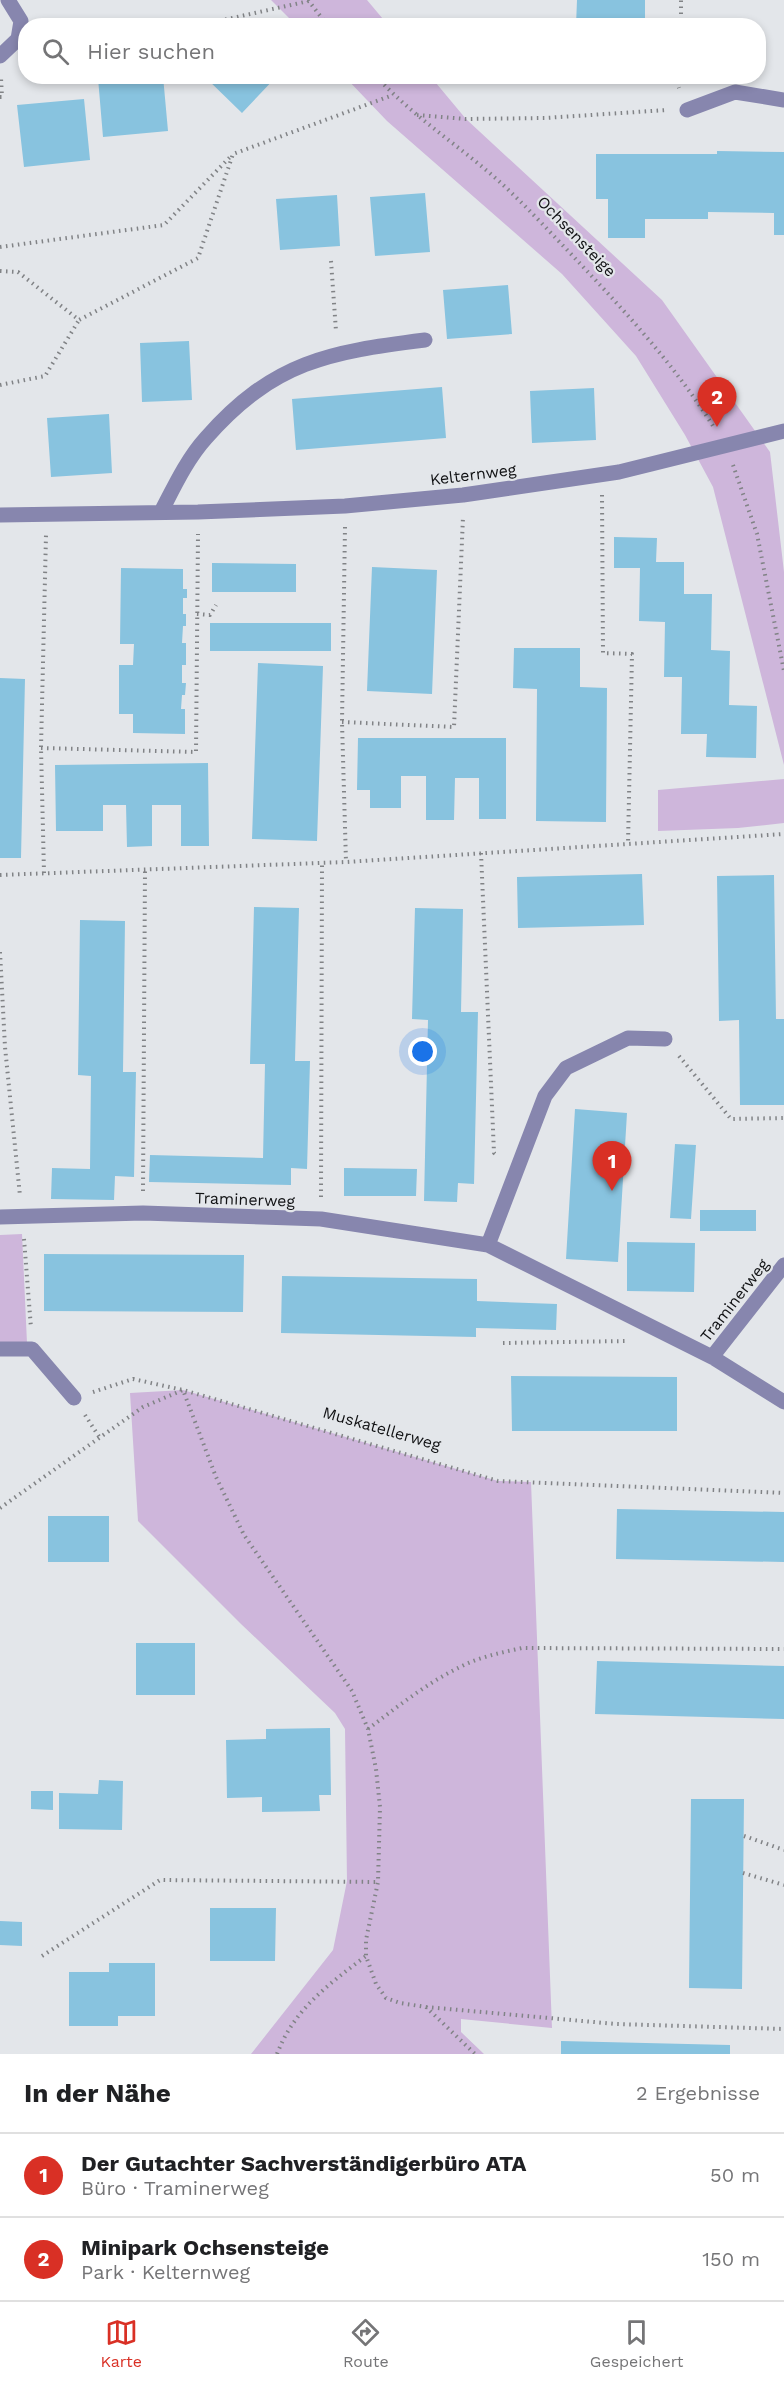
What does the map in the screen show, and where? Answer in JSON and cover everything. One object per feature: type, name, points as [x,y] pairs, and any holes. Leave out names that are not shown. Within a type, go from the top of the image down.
[{"type":"street","points":[[8,0],[19,18]]},
{"type":"street","points":[[0,56],[18,41]]},
{"type":"street","points":[[687,110],[735,92],[784,100]]},
{"type":"street","points":[[161,512],[185,468],[205,438],[266,383],[301,364],[338,353],[425,340]]},
{"type":"street","name":"Kelternweg","points":[[0,515],[198,512],[345,506],[463,495],[619,472],[784,431]]},
{"type":"street","points":[[488,1245],[545,1096],[566,1068],[628,1038],[665,1039]]},
{"type":"street","name":"Traminerweg","points":[[0,1217],[142,1213],[321,1219],[488,1245],[712,1357],[784,1402]]},
{"type":"street","name":"Traminerweg","points":[[712,1357],[784,1265]]},
{"type":"street","points":[[0,1349],[32,1349],[74,1398]]},
{"type":"path","points":[[681,0],[681,18]]},
{"type":"path","points":[[232,18],[309,1],[322,18]]},
{"type":"path","name":"Ochsensteige","points":[[383,84],[393,95],[500,182],[600,285],[652,344],[707,416],[726,446],[757,534],[784,671]]},
{"type":"path","points":[[0,247],[164,225],[233,154],[393,95]]},
{"type":"path","points":[[416,114],[466,119],[545,118],[687,110]]},
{"type":"path","points":[[0,385],[45,376],[80,320],[198,258],[233,154]]},
{"type":"path","points":[[331,261],[338,353]]},
{"type":"path","points":[[0,271],[18,272],[80,320]]},
{"type":"path","points":[[594,475],[603,498],[603,653],[632,654],[628,844]]},
{"type":"path","points":[[342,722],[454,727],[463,495]]},
{"type":"path","points":[[345,506],[342,722],[346,862]]},
{"type":"path","points":[[41,748],[196,752],[198,512]]},
{"type":"path","points":[[44,873],[41,748],[46,515]]},
{"type":"path","points":[[197,614],[210,615],[216,605]]},
{"type":"path","points":[[0,875],[346,862],[784,834]]},
{"type":"path","points":[[481,853],[494,1153],[517,1168]]},
{"type":"path","points":[[321,1219],[322,863]]},
{"type":"path","points":[[142,1213],[145,870]]},
{"type":"path","points":[[0,952],[5,1047],[32,1349]]},
{"type":"path","points":[[665,1039],[731,1119],[784,1118]]},
{"type":"path","points":[[503,1343],[632,1341]]},
{"type":"path","name":"Muskatellerweg","points":[[74,1398],[133,1379],[183,1390],[498,1480],[784,1493]]},
{"type":"path","points":[[0,1508],[143,1407],[183,1390],[216,1477],[243,1535],[352,1691],[368,1729],[376,1769],[380,1807],[378,1882],[366,1940],[366,1956],[376,1984],[386,1998],[400,2003],[426,2007],[615,2024],[784,2029]]},
{"type":"path","points":[[368,1729],[422,1690],[459,1667],[489,1655],[522,1648],[784,1649]]},
{"type":"path","points":[[744,1836],[784,1850]]},
{"type":"path","points":[[743,1873],[784,1885]]},
{"type":"path","points":[[42,1956],[160,1880],[378,1882]]},
{"type":"path","points":[[277,2054],[283,2037],[322,1988],[366,1956]]},
{"type":"path","points":[[426,2007],[475,2054]]},
{"type":"shaded area","points":[[271,0],[367,0],[382,18],[289,18]]},
{"type":"shaded area","points":[[352,84],[437,84],[466,119],[662,300],[770,452],[784,572],[784,765],[713,487],[685,435],[636,356],[562,274],[387,121]]},
{"type":"shaded area","points":[[784,779],[784,823],[738,828],[658,831],[658,790]]},
{"type":"shaded area","points":[[22,1234],[27,1343],[0,1343],[0,1235]]},
{"type":"shaded area","points":[[183,1390],[498,1481],[531,1482],[552,2028],[461,2019],[461,2032],[484,2054],[251,2054],[333,1950],[347,1881],[345,1729],[335,1713],[241,1624],[138,1521],[130,1393]]},
{"type":"building","points":[[577,0],[645,0],[645,18],[576,18]]},
{"type":"building","points":[[99,84],[164,84],[168,131],[103,137]]},
{"type":"building","points":[[212,84],[269,84],[242,113]]},
{"type":"building","points":[[84,99],[90,160],[24,167],[17,105]]},
{"type":"building","points":[[717,151],[784,152],[784,235],[774,235],[774,213],[708,212],[708,219],[645,219],[645,238],[608,238],[608,199],[596,199],[596,154],[717,154]]},
{"type":"building","points":[[425,193],[430,252],[375,256],[370,197]]},
{"type":"building","points":[[337,195],[340,246],[280,250],[276,199]]},
{"type":"building","points":[[508,285],[512,334],[447,339],[443,290]]},
{"type":"building","points":[[189,341],[192,400],[142,402],[140,343]]},
{"type":"building","points":[[442,387],[446,438],[296,450],[292,399]]},
{"type":"building","points":[[594,388],[596,440],[532,443],[530,391]]},
{"type":"building","points":[[109,414],[112,473],[51,477],[47,418]]},
{"type":"building","points":[[614,537],[657,538],[656,562],[684,562],[684,594],[712,594],[711,650],[730,651],[729,705],[757,706],[756,758],[706,757],[707,734],[681,734],[682,677],[664,677],[665,622],[639,621],[640,568],[614,568]]},
{"type":"building","points":[[212,563],[296,564],[296,592],[212,592]]},
{"type":"building","points":[[372,567],[437,570],[432,694],[367,691]]},
{"type":"building","points":[[121,568],[183,569],[183,589],[187,589],[187,598],[183,598],[186,626],[183,626],[182,643],[186,643],[186,665],[182,665],[182,683],[186,683],[181,709],[185,709],[185,734],[133,733],[133,714],[119,714],[119,665],[133,665],[134,644],[120,644]]},
{"type":"building","points":[[210,623],[331,623],[331,651],[210,651]]},
{"type":"building","points":[[514,648],[580,648],[580,687],[607,688],[606,822],[536,821],[537,689],[513,688]]},
{"type":"building","points":[[258,663],[323,666],[317,841],[252,839]]},
{"type":"building","points":[[0,678],[25,679],[21,858],[0,858]]},
{"type":"building","points":[[358,738],[506,738],[506,819],[479,819],[479,778],[455,778],[454,820],[426,820],[426,776],[401,776],[401,808],[370,808],[370,790],[357,790]]},
{"type":"building","points":[[208,763],[209,846],[181,846],[181,805],[152,805],[152,846],[127,847],[126,805],[103,805],[103,831],[56,831],[55,765]]},
{"type":"building","points":[[642,874],[644,925],[518,928],[517,877]]},
{"type":"building","points":[[774,875],[776,1019],[784,1019],[784,1105],[740,1105],[739,1020],[719,1021],[717,876]]},
{"type":"building","points":[[254,907],[299,908],[295,1061],[310,1061],[307,1169],[291,1168],[291,1185],[149,1182],[150,1155],[263,1158],[265,1064],[250,1064]]},
{"type":"building","points":[[415,908],[463,909],[461,1012],[478,1012],[474,1184],[458,1183],[457,1202],[424,1201],[428,1020],[412,1019]]},
{"type":"building","points":[[80,920],[125,921],[123,1072],[136,1072],[134,1177],[115,1176],[114,1200],[51,1199],[52,1168],[90,1169],[91,1076],[78,1075]]},
{"type":"building","points":[[575,1109],[627,1113],[618,1262],[566,1259]]},
{"type":"building","points":[[675,1144],[696,1145],[691,1219],[670,1218]]},
{"type":"building","points":[[344,1168],[417,1169],[416,1196],[344,1196]]},
{"type":"building","points":[[700,1210],[756,1210],[756,1231],[700,1231]]},
{"type":"building","points":[[627,1242],[695,1243],[694,1292],[627,1291]]},
{"type":"building","points":[[44,1254],[244,1255],[243,1312],[44,1311]]},
{"type":"building","points":[[282,1276],[477,1279],[477,1301],[557,1304],[556,1330],[476,1328],[476,1337],[281,1333]]},
{"type":"building","points":[[511,1376],[677,1377],[677,1431],[512,1431]]},
{"type":"building","points":[[617,1509],[784,1512],[784,1562],[616,1559]]},
{"type":"building","points":[[48,1516],[109,1516],[109,1562],[48,1562]]},
{"type":"building","points":[[136,1643],[195,1643],[195,1695],[136,1695]]},
{"type":"building","points":[[597,1661],[784,1666],[784,1719],[595,1714]]},
{"type":"building","points":[[330,1728],[331,1795],[319,1795],[320,1811],[262,1812],[262,1797],[227,1798],[226,1740],[266,1739],[266,1729]]},
{"type":"building","points":[[99,1780],[123,1781],[122,1830],[59,1829],[59,1793],[98,1794]]},
{"type":"building","points":[[31,1791],[53,1791],[53,1810],[31,1809]]},
{"type":"building","points":[[691,1799],[744,1799],[742,1989],[689,1988]]},
{"type":"building","points":[[210,1908],[276,1908],[275,1961],[210,1961]]},
{"type":"building","points":[[0,1921],[22,1922],[22,1946],[0,1945]]},
{"type":"building","points":[[109,1963],[155,1963],[155,2016],[118,2016],[118,2026],[69,2026],[69,1972],[109,1972]]},
{"type":"building","points":[[561,2041],[730,2045],[730,2054],[561,2054]]},
{"type":"place","name":"Minipark Ochsensteige","points":[[717,427]]},
{"type":"place","name":"Der Gutachter Sachverständigerbüro ATA","points":[[612,1191]]}]
